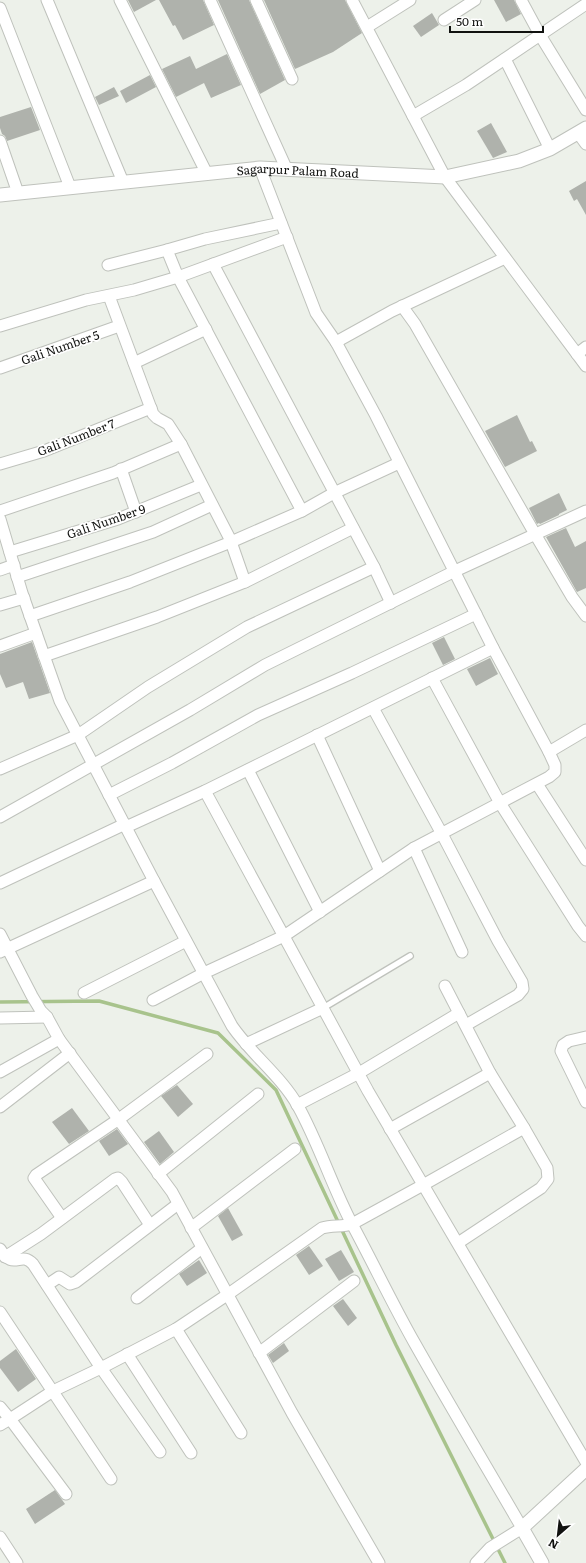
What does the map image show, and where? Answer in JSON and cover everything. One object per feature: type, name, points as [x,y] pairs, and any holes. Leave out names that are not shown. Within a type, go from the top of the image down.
[{"type":"street","points":[[47,0],[123,182]]},
{"type":"street","points":[[120,0],[207,174]]},
{"type":"street","points":[[210,0],[287,170]]},
{"type":"street","points":[[256,0],[292,79]]},
{"type":"street","points":[[352,0],[445,177],[505,258],[582,351],[586,366]]},
{"type":"street","points":[[367,27],[410,0]]},
{"type":"street","points":[[444,20],[475,0]]},
{"type":"street","points":[[521,0],[540,35],[586,110]]},
{"type":"street","points":[[413,116],[466,85],[586,4]]},
{"type":"street","points":[[0,8],[70,187]]},
{"type":"street","points":[[505,59],[550,149]]},
{"type":"street","points":[[582,130],[586,144]]},
{"type":"street","name":"Sagarpur Palam Road","points":[[0,195],[260,168],[445,177],[519,161],[550,149],[582,130]]},
{"type":"street","points":[[0,141],[18,193]]},
{"type":"street","points":[[153,1000],[204,973],[284,936],[414,848],[549,777],[555,772],[549,752],[493,648],[376,416],[336,342],[316,313],[260,168]]},
{"type":"street","points":[[108,264],[205,239],[281,223]]},
{"type":"street","points":[[0,326],[86,300],[134,290],[178,277],[287,237]]},
{"type":"street","points":[[167,250],[178,277],[302,511]]},
{"type":"street","points":[[336,342],[402,306],[505,258]]},
{"type":"street","points":[[213,264],[374,567],[391,603]]},
{"type":"street","points":[[108,296],[151,408],[157,418],[168,424],[181,444],[231,542],[246,582]]},
{"type":"street","points":[[402,306],[415,324],[572,597],[586,616]]},
{"type":"street","name":"Gali Number 5","points":[[0,368],[119,326]]},
{"type":"street","points":[[134,363],[206,329]]},
{"type":"street","name":"Gali Number 7","points":[[0,464],[44,451],[151,408]]},
{"type":"street","points":[[0,511],[121,469],[181,444]]},
{"type":"street","points":[[30,616],[130,582],[231,542],[302,511],[334,493],[399,463]]},
{"type":"street","points":[[121,469],[136,512]]},
{"type":"street","name":"Gali Number 9","points":[[10,552],[118,519],[201,484]]},
{"type":"street","points":[[17,577],[153,532],[212,505]]},
{"type":"street","points":[[0,818],[265,665],[455,571],[586,511]]},
{"type":"street","points":[[0,519],[17,577],[60,700],[109,795],[232,1026],[246,1044],[284,1086],[297,1105],[315,1140],[348,1225],[414,1341],[517,1531],[542,1563]]},
{"type":"street","points":[[44,656],[157,617],[246,582],[353,528]]},
{"type":"street","points":[[0,570],[14,565]]},
{"type":"street","points":[[0,769],[78,735],[148,687],[247,627],[374,567]]},
{"type":"street","points":[[0,605],[24,598]]},
{"type":"street","points":[[109,795],[172,763],[258,715],[359,670],[476,614]]},
{"type":"street","points":[[0,646],[36,633]]},
{"type":"street","points":[[125,824],[126,827],[205,791],[493,648]]},
{"type":"street","points":[[432,678],[500,803],[578,926],[586,936]]},
{"type":"street","points":[[373,708],[442,834],[498,941],[522,982],[523,989],[518,995],[466,1026]]},
{"type":"street","points":[[549,752],[586,730]]},
{"type":"street","points":[[317,735],[380,871]]},
{"type":"street","points":[[248,770],[320,912]]},
{"type":"street","points":[[536,784],[586,860]]},
{"type":"street","points":[[205,791],[358,1073],[586,1462]]},
{"type":"street","points":[[0,883],[125,824]]},
{"type":"street","points":[[414,848],[462,952]]},
{"type":"street","points":[[4,950],[154,881]]},
{"type":"street","points":[[0,934],[4,950],[58,1039],[70,1053],[172,1192],[259,1353],[379,1563]]},
{"type":"street","points":[[84,993],[186,941]]},
{"type":"street","points":[[445,986],[490,1073],[547,1168],[548,1179],[541,1188],[458,1243]]},
{"type":"street","points":[[246,1044],[323,1008]]},
{"type":"street","points":[[297,1105],[358,1073],[459,1013]]},
{"type":"street","points":[[0,1018],[44,1014]]},
{"type":"street","points":[[586,1037],[569,1041],[563,1045],[561,1051],[586,1102]]},
{"type":"street","points":[[0,1072],[58,1039]]},
{"type":"street","points":[[0,1107],[70,1053]]},
{"type":"street","points":[[62,1218],[34,1178],[36,1175],[119,1119],[207,1054]]},
{"type":"street","points":[[390,1129],[490,1073]]},
{"type":"street","points":[[158,1174],[258,1094]]},
{"type":"street","points":[[5,1422],[53,1391],[176,1329],[318,1231],[328,1227],[348,1225],[424,1185],[524,1128]]},
{"type":"street","points":[[191,1228],[295,1148]]},
{"type":"street","points":[[150,1226],[118,1178],[114,1179],[42,1234],[3,1253],[9,1260],[14,1261],[25,1258],[29,1260],[47,1284],[101,1368],[160,1452]]},
{"type":"street","points":[[47,1284],[59,1277],[70,1284],[76,1282],[178,1204]]},
{"type":"street","points":[[137,1298],[202,1248]]},
{"type":"street","points":[[259,1353],[354,1281]]},
{"type":"street","points":[[0,1312],[111,1479]]},
{"type":"street","points":[[176,1329],[241,1433]]},
{"type":"street","points":[[127,1354],[191,1453]]},
{"type":"street","points":[[0,1407],[5,1422],[66,1494]]},
{"type":"street","points":[[476,1563],[490,1548],[517,1531],[586,1469]]},
{"type":"street","points":[[0,1537],[17,1563]]},
{"type":"lane","points":[[323,1008],[410,956]]},
{"type":"building","points":[[128,0],[156,0],[134,12]]},
{"type":"building","points":[[159,0],[203,0],[214,25],[183,40],[175,25],[173,26]]},
{"type":"building","points":[[218,0],[249,0],[285,80],[260,94]]},
{"type":"building","points":[[264,0],[345,0],[362,33],[333,52],[295,69]]},
{"type":"building","points":[[494,0],[514,0],[521,14],[506,22]]},
{"type":"building","points":[[432,13],[439,25],[421,37],[413,26]]},
{"type":"building","points":[[227,54],[241,85],[211,98],[204,83],[176,97],[162,69],[190,56],[196,69]]},
{"type":"building","points":[[150,75],[156,87],[126,103],[120,91]]},
{"type":"building","points":[[114,87],[119,96],[99,105],[95,97]]},
{"type":"building","points":[[31,107],[40,130],[7,141],[0,128],[0,117]]},
{"type":"building","points":[[491,123],[507,152],[493,158],[477,131]]},
{"type":"building","points":[[586,181],[586,215],[577,199],[574,201],[569,191]]},
{"type":"building","points":[[517,415],[530,442],[532,441],[537,451],[505,467],[485,431]]},
{"type":"building","points":[[559,493],[567,510],[540,524],[537,524],[529,508]]},
{"type":"building","points":[[566,528],[575,547],[586,541],[586,588],[577,592],[546,537]]},
{"type":"building","points":[[444,637],[455,659],[443,665],[432,643]]},
{"type":"building","points":[[32,642],[50,693],[29,699],[23,682],[6,688],[0,674],[0,654]]},
{"type":"building","points":[[490,658],[498,674],[476,686],[467,669]]},
{"type":"building","points":[[177,1085],[193,1104],[178,1117],[161,1096]]},
{"type":"building","points":[[72,1108],[89,1131],[69,1144],[52,1122]]},
{"type":"building","points":[[117,1129],[128,1144],[109,1156],[99,1141]]},
{"type":"building","points":[[159,1131],[174,1152],[160,1164],[144,1142]]},
{"type":"building","points":[[228,1208],[243,1235],[232,1241],[218,1216]]},
{"type":"building","points":[[309,1246],[323,1266],[309,1275],[296,1255]]},
{"type":"building","points":[[341,1250],[354,1272],[339,1281],[325,1259]]},
{"type":"building","points":[[199,1260],[207,1273],[187,1286],[179,1274]]},
{"type":"building","points":[[343,1299],[357,1318],[348,1326],[333,1306]]},
{"type":"building","points":[[284,1343],[289,1351],[273,1363],[268,1355]]},
{"type":"building","points":[[16,1349],[36,1379],[18,1392],[0,1368],[0,1361]]},
{"type":"building","points":[[55,1490],[65,1504],[35,1524],[26,1509]]},
{"type":"waterway","points":[[0,1002],[99,1001],[218,1033],[276,1090],[396,1345],[505,1563]]}]
